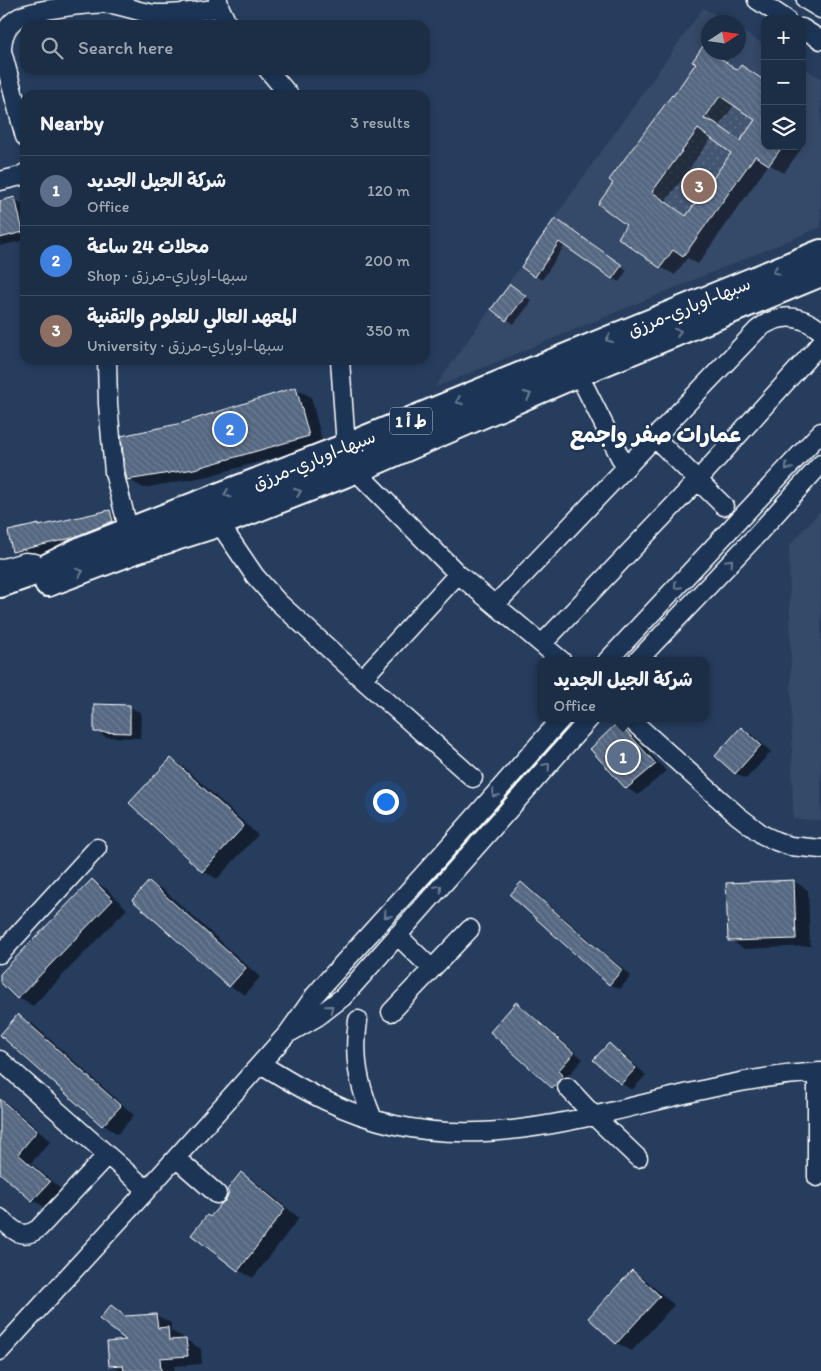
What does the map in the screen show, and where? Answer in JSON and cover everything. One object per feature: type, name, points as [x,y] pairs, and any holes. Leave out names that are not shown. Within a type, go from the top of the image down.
[{"type":"highway","name":"سبها-اوباري-مرزق","points":[[0,598],[56,581],[138,549],[219,523],[350,459],[821,253]]},
{"type":"highway","name":"سبها-اوباري-مرزق","points":[[0,584],[46,568],[86,548],[129,532],[350,459],[578,373],[821,273]]},
{"type":"street","points":[[757,0],[782,10]]},
{"type":"street","points":[[806,0],[821,9]]},
{"type":"street","points":[[20,118],[2,51],[7,29],[18,18],[32,12],[101,4],[154,14],[166,14],[219,4],[226,20]]},
{"type":"street","points":[[806,31],[821,40]]},
{"type":"street","points":[[272,75],[285,90]]},
{"type":"street","points":[[0,181],[20,176]]},
{"type":"street","points":[[495,605],[625,467],[764,324],[789,317],[806,320],[821,331]]},
{"type":"street","points":[[542,644],[698,480],[821,343]]},
{"type":"street","points":[[107,365],[108,404],[114,472],[129,532]]},
{"type":"street","points":[[341,365],[350,459],[458,574],[557,657]]},
{"type":"street","points":[[578,373],[625,467]]},
{"type":"street","points":[[611,657],[821,432]]},
{"type":"street","points":[[654,437],[724,506]]},
{"type":"street","points":[[641,657],[754,538],[821,464]]},
{"type":"street","points":[[737,521],[754,538]]},
{"type":"street","points":[[219,523],[255,576],[270,594],[473,778]]},
{"type":"street","points":[[0,569],[25,562],[35,563],[46,568]]},
{"type":"street","points":[[362,679],[458,574]]},
{"type":"street","points":[[0,1351],[261,1064],[288,1033],[315,995],[558,722]]},
{"type":"street","points":[[288,1033],[317,1017],[336,1002],[586,722]]},
{"type":"street","points":[[633,722],[737,815],[763,835],[790,846],[821,849]]},
{"type":"street","points":[[0,954],[97,848]]},
{"type":"street","points":[[442,854],[456,868]]},
{"type":"street","points":[[391,1012],[470,929]]},
{"type":"street","points":[[397,935],[432,969]]},
{"type":"street","points":[[365,939],[381,953]]},
{"type":"street","points":[[358,1020],[357,1070],[363,1095],[373,1119]]},
{"type":"street","points":[[0,1060],[148,1190]]},
{"type":"street","points":[[261,1064],[320,1099],[373,1119],[420,1130],[470,1133],[514,1129],[594,1116],[734,1083],[760,1078],[819,1072],[817,1177]]},
{"type":"street","points":[[567,1087],[638,1158]]},
{"type":"street","points":[[0,1218],[18,1233],[26,1234],[33,1232],[39,1228],[107,1155]]},
{"type":"street","points":[[176,1158],[217,1194]]},
{"type":"shaded area","points":[[703,8],[716,15],[701,15],[701,60],[746,60],[746,33],[761,43],[761,150],[806,150],[806,69],[821,78],[821,227],[434,388]]},
{"type":"shaded area","points":[[720,96],[755,120],[740,141],[706,116]]},
{"type":"shaded area","points":[[698,129],[731,153],[686,216],[652,192]]},
{"type":"shaded area","points":[[821,510],[821,820],[793,819],[789,546]]},
{"type":"building","points":[[701,49],[701,60],[723,60],[737,70],[741,65],[761,78],[761,150],[780,150],[769,165],[755,156],[683,257],[673,250],[660,268],[618,238],[626,225],[598,204],[613,183],[609,180],[696,63],[692,62]],"holes":[[[720,96],[755,120],[740,141],[714,122],[704,119]],[[698,129],[731,153],[686,216],[652,192]]]},
{"type":"building","points":[[15,197],[20,219],[20,233],[0,238],[0,201]]},
{"type":"building","points":[[555,218],[622,265],[612,279],[559,242],[535,277],[521,267]]},
{"type":"building","points":[[510,284],[526,296],[506,321],[491,309]]},
{"type":"building","points":[[296,387],[309,436],[194,469],[127,480],[121,436],[182,423]]},
{"type":"building","points":[[110,510],[113,521],[72,538],[12,552],[8,531]]},
{"type":"building","points":[[94,704],[130,705],[130,733],[94,732]]},
{"type":"building","points":[[618,722],[656,764],[626,789],[590,749]]},
{"type":"building","points":[[741,727],[761,745],[735,774],[715,756]]},
{"type":"building","points":[[171,758],[244,826],[202,872],[129,803]]},
{"type":"building","points":[[92,879],[113,900],[17,999],[0,982],[0,974]]},
{"type":"building","points":[[794,880],[796,939],[728,941],[726,883]]},
{"type":"building","points":[[149,881],[246,968],[229,987],[132,900]]},
{"type":"building","points":[[521,882],[622,970],[609,985],[510,895]]},
{"type":"building","points":[[516,1002],[574,1053],[558,1071],[563,1076],[552,1088],[490,1032]]},
{"type":"building","points":[[18,1014],[121,1106],[102,1126],[0,1035]]},
{"type":"building","points":[[609,1043],[636,1068],[621,1084],[593,1060]]},
{"type":"building","points":[[0,1099],[37,1131],[18,1154],[50,1182],[32,1201],[0,1173]]},
{"type":"building","points":[[241,1172],[285,1209],[238,1271],[191,1235],[207,1215],[210,1217],[225,1201],[229,1193],[227,1190]]},
{"type":"building","points":[[632,1270],[660,1296],[616,1344],[588,1318]]},
{"type":"building","points":[[111,1305],[125,1316],[156,1314],[158,1328],[168,1327],[169,1340],[186,1339],[188,1356],[160,1358],[161,1371],[124,1371],[123,1365],[109,1366],[107,1342],[126,1340],[99,1319]]},
{"type":"place","name":"المعهد العالي للعلوم والتقنية","points":[[699,186]]},
{"type":"place","name":"محلات 24 ساعة","points":[[230,429]]},
{"type":"place","name":"شركة الجيل الجديد","points":[[623,757]]},
{"type":"district","name":"عمارات صفر واجمع","points":[[656,434]]}]
